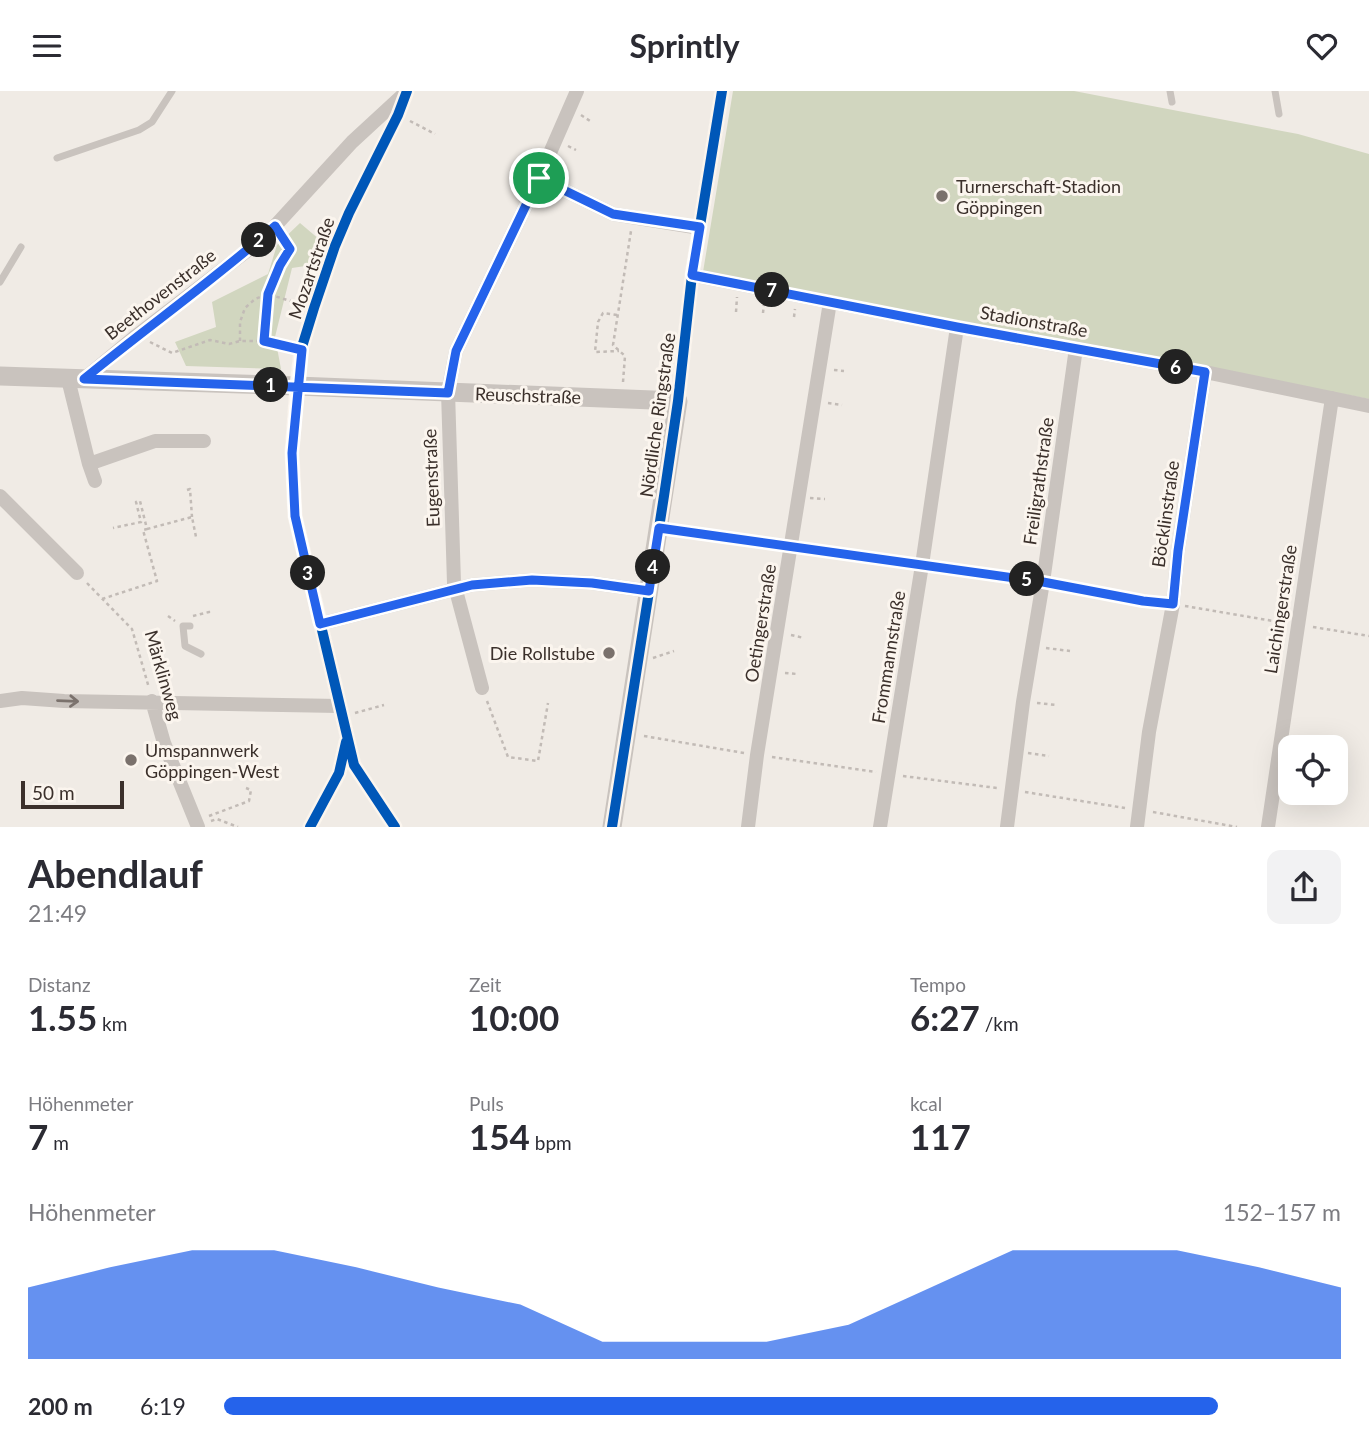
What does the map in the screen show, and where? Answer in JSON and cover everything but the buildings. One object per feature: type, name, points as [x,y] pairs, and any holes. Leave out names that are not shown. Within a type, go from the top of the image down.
[{"type":"street","name":"Mozartstraße","points":[[395,827],[354,765],[295,516],[292,453],[302,350],[314,308],[349,213],[398,115],[407,91]]},
{"type":"street","name":"Beethovenstraße","points":[[76,379],[248,250],[275,226],[352,142],[407,91]]},
{"type":"street","name":"Eugenstraße","points":[[482,688],[454,583],[448,393],[456,351],[539,178],[577,91]]},
{"type":"street","name":"Nördliche Ringstraße","points":[[612,827],[678,401],[692,275],[722,91]]},
{"type":"street","points":[[539,178],[613,214],[700,227]]},
{"type":"street","name":"Stadionstraße","points":[[692,275],[1205,372],[1369,406]]},
{"type":"street","name":"Oetingerstraße","points":[[748,827],[757,755],[830,302]]},
{"type":"street","name":"Frommannstraße","points":[[880,827],[957,327]]},
{"type":"street","name":"Freiligrathstraße","points":[[1007,827],[1076,348]]},
{"type":"street","name":"Böcklinstraße","points":[[1137,827],[1150,732],[1173,604],[1178,551],[1205,372]]},
{"type":"street","name":"Reuschstraße","points":[[0,376],[678,401]]},
{"type":"street","points":[[76,379],[89,464],[95,481]]},
{"type":"street","name":"Laichingerstraße","points":[[1268,827],[1332,398]]},
{"type":"street","points":[[89,464],[155,441],[204,441]]},
{"type":"street","points":[[0,496],[77,573]]},
{"type":"street","points":[[320,624],[472,585],[532,580],[592,583],[649,591]]},
{"type":"street","points":[[0,701],[22,698],[152,701],[341,712]]},
{"type":"street","name":"Märklinweg","points":[[152,701],[164,743],[197,824]]},
{"type":"street","points":[[310,827],[339,773],[347,739]]},
{"type":"lane","points":[[57,158],[139,130],[152,122],[172,91]]},
{"type":"lane","points":[[1170,91],[1172,102]]},
{"type":"lane","points":[[1275,91],[1279,114]]},
{"type":"lane","points":[[0,282],[21,247]]},
{"type":"lane","points":[[190,626],[183,626],[185,646],[201,654]]},
{"type":"path","points":[[398,115],[435,134]]},
{"type":"path","points":[[622,399],[625,356],[613,345],[633,217]]},
{"type":"path","points":[[264,341],[268,294],[290,249],[275,226]]},
{"type":"path","points":[[240,341],[240,322],[245,308],[255,299],[268,294],[314,308]]},
{"type":"path","points":[[617,315],[603,313],[598,322],[595,352],[619,351]]},
{"type":"path","points":[[159,347],[172,353],[211,339],[229,344],[264,341],[302,350]]},
{"type":"path","points":[[187,490],[191,489],[196,537]]},
{"type":"path","points":[[102,599],[157,581],[140,502],[136,502],[145,529]]},
{"type":"path","points":[[145,529],[192,517]]},
{"type":"path","points":[[113,528],[141,522]]},
{"type":"path","points":[[659,528],[1043,582],[1143,601],[1369,636]]},
{"type":"path","points":[[137,582],[139,587]]},
{"type":"path","points":[[1033,646],[1070,651]]},
{"type":"path","points":[[482,688],[508,757],[538,761],[548,703]]},
{"type":"path","points":[[1023,702],[1057,705]]},
{"type":"path","points":[[341,712],[384,705]]},
{"type":"path","points":[[627,733],[757,755],[1012,790],[1237,827]]},
{"type":"path","points":[[1018,751],[1049,756]]},
{"type":"path","points":[[197,824],[249,801],[251,790],[246,788]]},
{"type":"path","points":[[197,824],[217,819],[237,827]]},
{"type":"green space","points":[[733,91],[1074,91],[1298,134],[1369,154],[1369,399],[703,272]]},
{"type":"green space","points":[[300,223],[320,240],[312,265],[292,268],[275,337],[281,369],[186,366],[175,342],[216,327],[212,302],[268,274],[277,245]]},
{"type":"cycle path","points":[[395,827],[354,765],[295,516],[292,452],[301,350],[314,308],[349,213],[398,115],[407,91]]},
{"type":"cycle path","points":[[612,827],[664,496],[692,275],[722,91]]},
{"type":"cycle path","points":[[310,827],[339,773],[346,742]]},
{"type":"place","name":"Turnerschaft-Stadion Göppingen","points":[[942,196]]},
{"type":"place","name":"Die Rollstube","points":[[609,653]]},
{"type":"place","name":"Umspannwerk Göppingen-West","points":[[131,760]]},
{"type":"route","points":[[539,178],[456,351],[448,393],[297,386],[84,379],[275,226],[290,249],[268,294],[264,341],[302,350],[297,386],[292,453],[295,516],[320,624],[472,585],[532,580],[592,583],[649,591],[659,528],[1043,582],[1173,604],[1178,551],[1205,372],[692,275],[700,227],[613,214],[539,178]]}]
